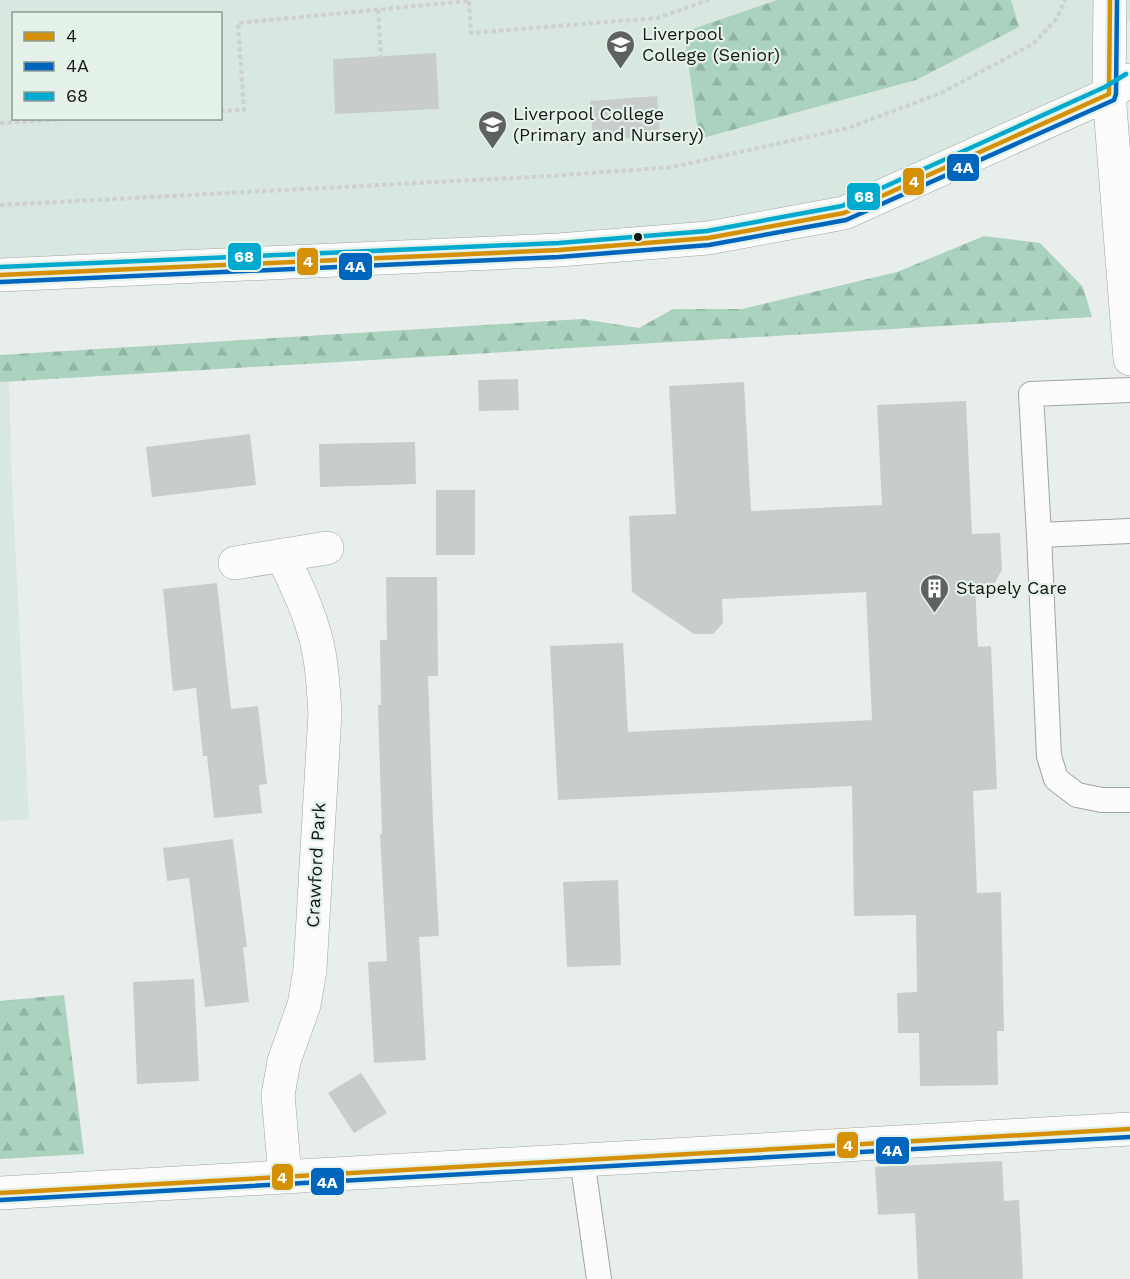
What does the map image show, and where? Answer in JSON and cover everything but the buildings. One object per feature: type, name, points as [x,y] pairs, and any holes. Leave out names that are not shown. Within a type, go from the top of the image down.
[{"type":"street","points":[[1110,0],[1119,87],[1130,359]]},
{"type":"street","points":[[0,275],[559,250],[708,238],[844,213],[1119,87]]},
{"type":"street","points":[[235,563],[327,548]]},
{"type":"street","name":"Crawford Park","points":[[282,555],[314,630],[322,671],[325,713],[310,970],[304,1005],[284,1061],[278,1095],[285,1176]]},
{"type":"street","points":[[0,1193],[1130,1129]]},
{"type":"lane","points":[[1130,390],[1031,394],[1049,756],[1056,779],[1077,795],[1102,800],[1130,800]]},
{"type":"lane","points":[[1039,535],[1130,531]]},
{"type":"lane","points":[[582,1159],[598,1279]]},
{"type":"path","points":[[222,111],[244,110],[238,23],[469,1],[471,33],[657,18],[708,0]]},
{"type":"path","points":[[0,205],[551,176],[673,167],[848,128],[941,93],[1033,44],[1057,18],[1065,0]]},
{"type":"path","points":[[378,10],[381,57]]},
{"type":"path","points":[[0,123],[49,120]]},
{"type":"shaded area","name":"Liverpool College (Senior)","points":[[0,0],[1130,0],[1130,21],[1110,30],[1109,94],[844,213],[0,275]]},
{"type":"shaded area","points":[[0,355],[8,355],[12,485],[29,819],[0,821]]},
{"type":"green space","points":[[777,0],[1011,0],[1019,27],[916,80],[699,139],[684,32]]},
{"type":"green space","points":[[984,236],[1040,243],[1083,287],[1092,317],[0,382],[0,355],[582,319],[639,328],[673,309],[742,309],[897,272]]},
{"type":"green space","points":[[64,995],[84,1154],[0,1159],[0,1001]]},
{"type":"transit line","name":"4","points":[[0,275],[559,250],[708,238],[844,213],[1109,94],[1110,0]]},
{"type":"transit line","name":"4A","points":[[0,282],[559,257],[709,245],[846,220],[1114,100],[1116,94],[1117,0]]},
{"type":"transit line","name":"68","points":[[0,267],[559,243],[707,231],[842,206],[1105,87],[1126,74]]},
{"type":"transit line","name":"4","points":[[0,1193],[1130,1129]]},
{"type":"transit line","name":"4A","points":[[0,1200],[1130,1137]]},
{"type":"place","name":"Liverpool College (Senior)","points":[[621,70]]},
{"type":"place","name":"Liverpool College (Primary and Nursery)","points":[[492,150]]},
{"type":"place","name":"Stapely Care","points":[[935,614]]}]
